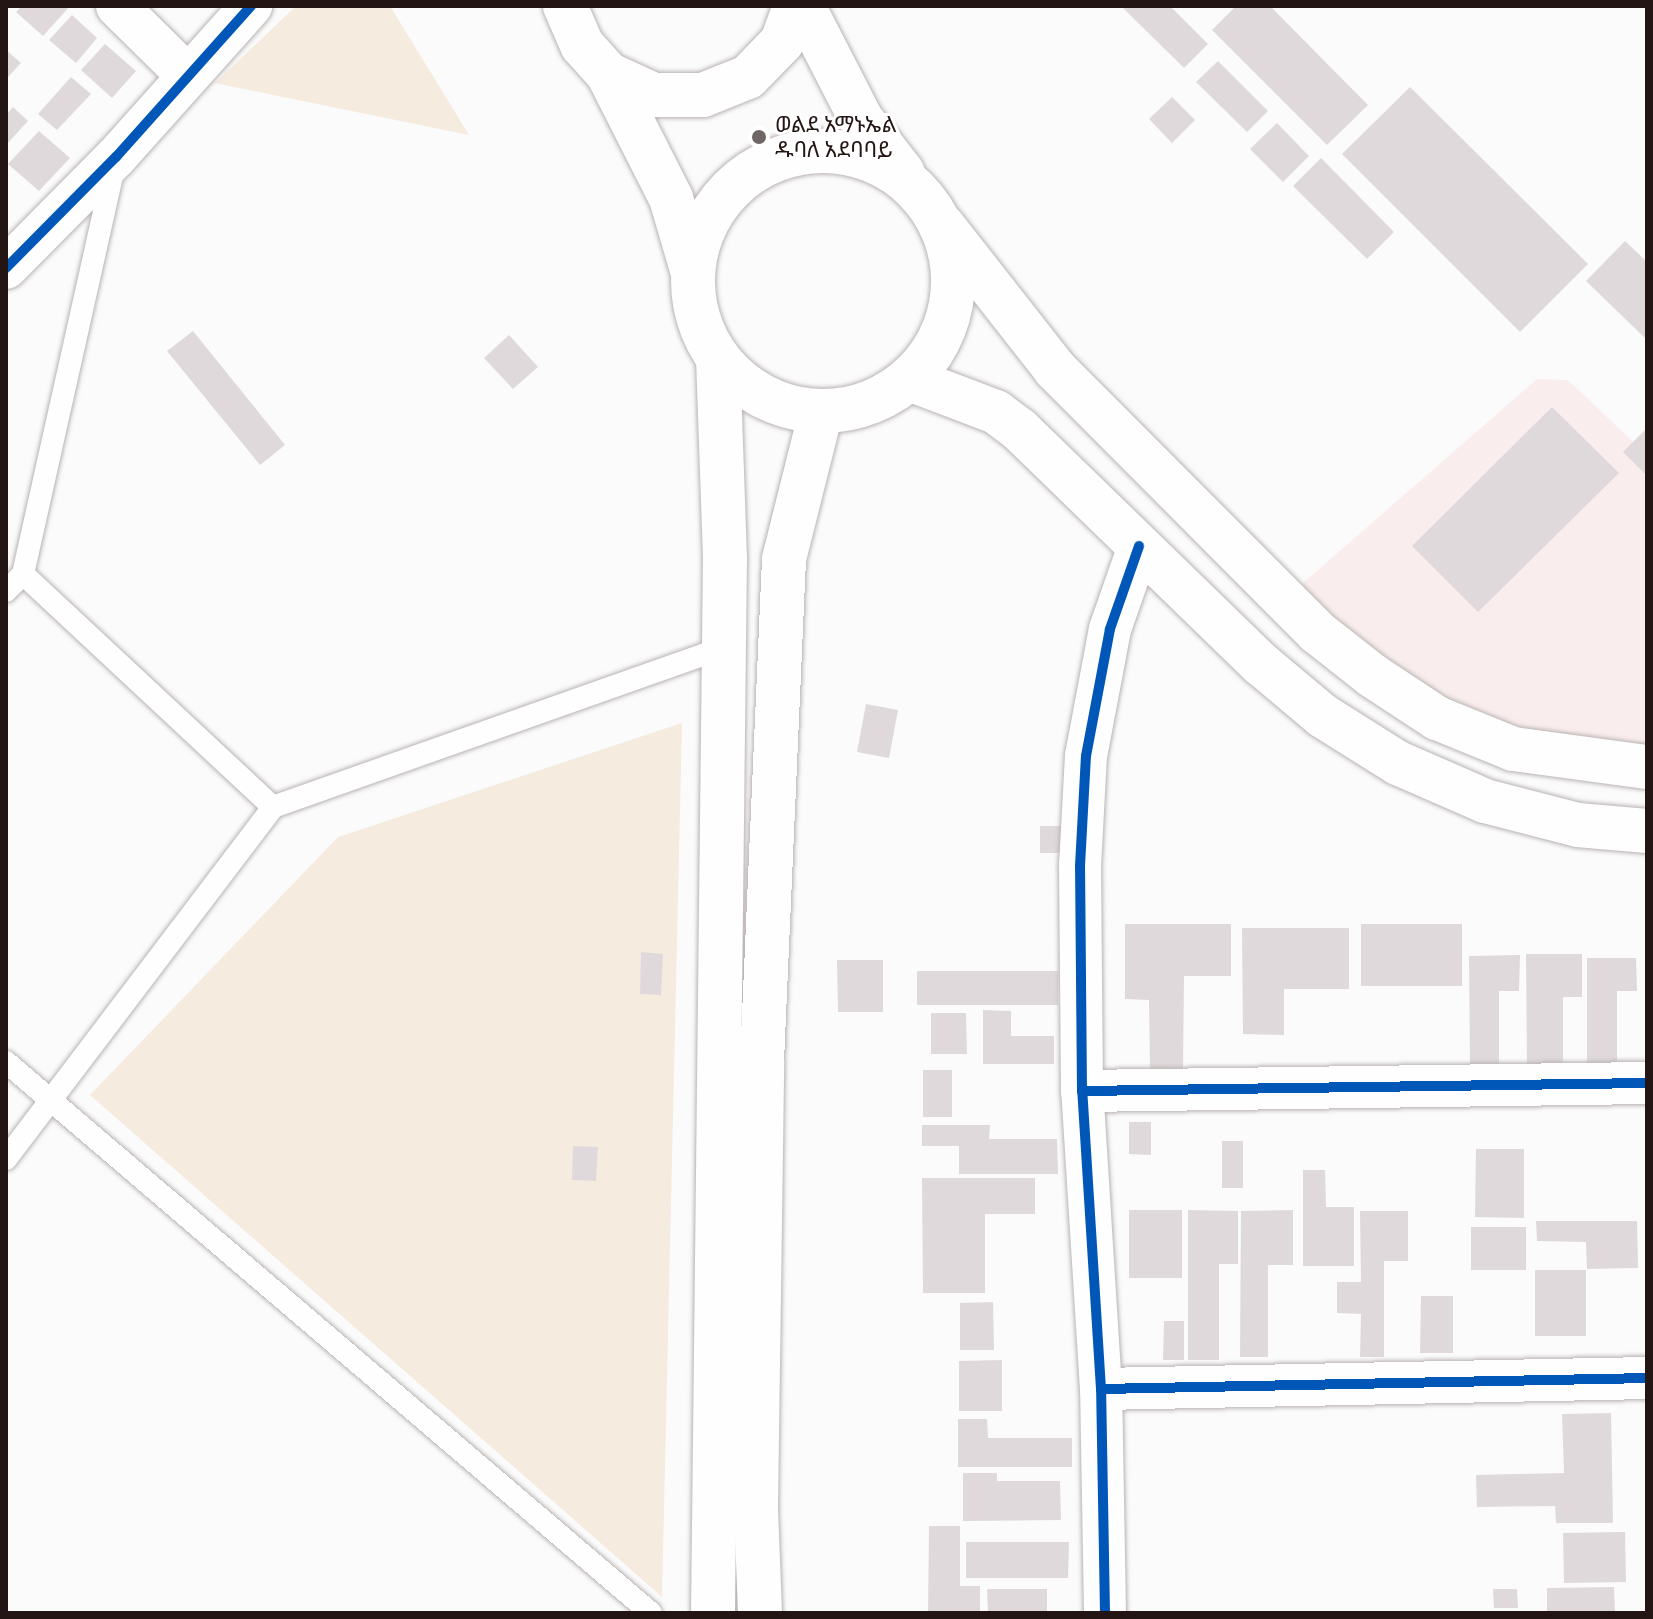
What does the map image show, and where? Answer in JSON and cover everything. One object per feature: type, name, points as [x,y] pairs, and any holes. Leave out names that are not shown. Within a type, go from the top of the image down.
[{"type":"main road","points":[[608,74],[654,95],[703,95],[748,77],[782,42],[795,6]]},
{"type":"main road","points":[[803,6],[861,119],[1055,369],[1317,632],[1373,676],[1437,718],[1513,749],[1647,767]]},
{"type":"main road","points":[[564,7],[582,45],[608,74],[671,198],[692,270],[697,318],[718,361],[754,393],[821,412],[854,409],[909,379],[930,359],[950,317],[955,271],[943,226]]},
{"type":"main road","points":[[692,270],[705,224],[732,186],[772,160],[819,150],[866,158],[911,184]]},
{"type":"main road","points":[[713,1613],[721,648],[725,558],[718,361]]},
{"type":"main road","points":[[909,379],[996,412],[1312,707],[1398,763],[1485,801],[1578,825],[1647,831]]},
{"type":"main road","points":[[760,1613],[756,1508],[762,1061],[784,559],[821,412]]},
{"type":"street","points":[[117,6],[187,75]]},
{"type":"street","points":[[8,262],[116,157],[251,6]]},
{"type":"street","points":[[1105,1613],[1101,1389],[1082,1091],[1080,866],[1086,756],[1110,629],[1139,546]]},
{"type":"street","points":[[1082,1091],[1647,1083]]},
{"type":"street","points":[[1101,1389],[1647,1378]]},
{"type":"lane","points":[[6,591],[23,574],[116,157]]},
{"type":"lane","points":[[23,574],[273,807]]},
{"type":"lane","points":[[7,1155],[52,1103],[273,807],[721,648]]},
{"type":"lane","points":[[6,1062],[651,1613]]},
{"type":"shaded area","points":[[296,6],[390,6],[469,135],[215,83]]},
{"type":"shaded area","points":[[1537,379],[1568,380],[1647,455],[1647,751],[1553,742],[1456,712],[1295,590]]},
{"type":"shaded area","points":[[682,723],[662,1597],[90,1095],[338,837]]},
{"type":"building","points":[[22,6],[70,6],[43,36],[16,12]]},
{"type":"building","points":[[1121,6],[1170,6],[1208,44],[1184,68]]},
{"type":"building","points":[[1236,6],[1270,6],[1368,105],[1327,145],[1212,30]]},
{"type":"building","points":[[72,15],[97,38],[76,63],[49,40]]},
{"type":"building","points":[[105,44],[136,71],[112,98],[81,70]]},
{"type":"building","points":[[6,50],[21,63],[6,79]]},
{"type":"building","points":[[1218,61],[1268,111],[1247,132],[1196,82]]},
{"type":"building","points":[[71,77],[91,94],[57,130],[38,114]]},
{"type":"building","points":[[1410,87],[1588,264],[1520,332],[1342,154]]},
{"type":"building","points":[[1172,97],[1195,120],[1172,143],[1149,119]]},
{"type":"building","points":[[13,107],[28,121],[6,145],[6,115]]},
{"type":"building","points":[[1277,123],[1309,156],[1283,182],[1250,149]]},
{"type":"building","points":[[39,131],[70,158],[39,191],[8,164]]},
{"type":"building","points":[[1321,158],[1394,232],[1367,259],[1293,186]]},
{"type":"building","points":[[1625,241],[1647,262],[1647,340],[1586,281]]},
{"type":"building","points":[[193,331],[285,445],[260,465],[167,351]]},
{"type":"building","points":[[509,335],[538,367],[513,389],[484,358]]},
{"type":"building","points":[[1552,407],[1619,473],[1478,612],[1412,546]]},
{"type":"building","points":[[1647,428],[1647,476],[1623,452]]},
{"type":"building","points":[[866,704],[898,710],[889,758],[857,752]]},
{"type":"building","points":[[1040,826],[1066,826],[1065,853],[1040,853]]},
{"type":"building","points":[[1125,924],[1231,924],[1231,976],[1184,976],[1183,1070],[1150,1069],[1149,1000],[1125,999]]},
{"type":"building","points":[[1361,924],[1462,924],[1462,986],[1361,986]]},
{"type":"building","points":[[1242,928],[1349,928],[1349,989],[1284,989],[1284,1035],[1243,1034]]},
{"type":"building","points":[[641,952],[663,954],[661,995],[640,994]]},
{"type":"building","points":[[1526,954],[1582,954],[1582,997],[1563,997],[1563,1074],[1527,1074]]},
{"type":"building","points":[[1520,955],[1519,991],[1499,991],[1499,1066],[1470,1067],[1469,956]]},
{"type":"building","points":[[1587,958],[1636,958],[1637,991],[1617,991],[1617,1067],[1587,1067]]},
{"type":"building","points":[[837,960],[883,960],[883,1012],[838,1012]]},
{"type":"building","points":[[917,971],[1058,971],[1058,1005],[917,1005]]},
{"type":"building","points":[[983,1010],[1011,1011],[1011,1036],[1054,1036],[1054,1064],[983,1064]]},
{"type":"building","points":[[931,1013],[966,1013],[967,1054],[931,1054]]},
{"type":"building","points":[[923,1070],[952,1070],[952,1117],[923,1117]]},
{"type":"building","points":[[1129,1122],[1151,1122],[1151,1155],[1129,1154]]},
{"type":"building","points":[[922,1125],[990,1125],[989,1139],[1057,1139],[1058,1174],[959,1174],[959,1146],[922,1146]]},
{"type":"building","points":[[1222,1141],[1243,1141],[1243,1188],[1222,1188]]},
{"type":"building","points":[[573,1146],[598,1147],[596,1181],[572,1180]]},
{"type":"building","points":[[1476,1149],[1524,1149],[1524,1218],[1475,1217]]},
{"type":"building","points":[[1303,1170],[1325,1170],[1326,1207],[1354,1207],[1354,1266],[1303,1266]]},
{"type":"building","points":[[922,1178],[1035,1178],[1035,1214],[985,1214],[985,1293],[923,1293]]},
{"type":"building","points":[[1129,1210],[1182,1210],[1182,1278],[1129,1278]]},
{"type":"building","points":[[1188,1210],[1238,1211],[1238,1264],[1219,1264],[1219,1360],[1188,1360]]},
{"type":"building","points":[[1293,1210],[1293,1265],[1268,1265],[1268,1357],[1240,1357],[1241,1211]]},
{"type":"building","points":[[1360,1211],[1408,1211],[1408,1261],[1384,1261],[1384,1357],[1360,1357],[1361,1314],[1337,1313],[1337,1282],[1361,1282]]},
{"type":"building","points":[[1536,1221],[1637,1221],[1638,1268],[1587,1269],[1586,1242],[1537,1241]]},
{"type":"building","points":[[1471,1227],[1526,1227],[1526,1270],[1471,1270]]},
{"type":"building","points":[[1535,1270],[1586,1270],[1586,1336],[1535,1336]]},
{"type":"building","points":[[1421,1296],[1453,1296],[1453,1353],[1420,1353]]},
{"type":"building","points":[[993,1302],[994,1350],[960,1350],[960,1303]]},
{"type":"building","points":[[1164,1321],[1184,1321],[1184,1360],[1163,1360]]},
{"type":"building","points":[[1002,1360],[1002,1411],[959,1411],[959,1361]]},
{"type":"building","points":[[1611,1413],[1613,1523],[1556,1523],[1555,1506],[1477,1507],[1476,1475],[1564,1473],[1562,1414]]},
{"type":"building","points":[[958,1419],[987,1419],[988,1438],[1072,1438],[1072,1467],[958,1467]]},
{"type":"building","points":[[963,1473],[997,1473],[997,1481],[1060,1481],[1061,1520],[963,1521]]},
{"type":"building","points":[[929,1526],[960,1526],[960,1586],[980,1586],[980,1613],[928,1613]]},
{"type":"building","points":[[1625,1532],[1626,1582],[1564,1583],[1563,1533]]},
{"type":"building","points":[[966,1542],[1069,1542],[1068,1578],[966,1578]]},
{"type":"building","points":[[1614,1587],[1615,1613],[1547,1613],[1547,1588]]},
{"type":"building","points":[[987,1589],[1047,1589],[1047,1613],[988,1613]]},
{"type":"building","points":[[1493,1589],[1517,1589],[1518,1608],[1494,1608]]},
{"type":"cycle path","points":[[6,268],[116,157],[251,6]]},
{"type":"cycle path","points":[[1105,1613],[1101,1389],[1082,1091],[1080,866],[1086,756],[1110,629],[1139,546]]},
{"type":"cycle path","points":[[1082,1091],[1647,1083]]},
{"type":"cycle path","points":[[1101,1389],[1647,1378]]},
{"type":"place","name":"ወልደ አማኑኤል ዱባለ አደባባይ","points":[[759,137]]}]
